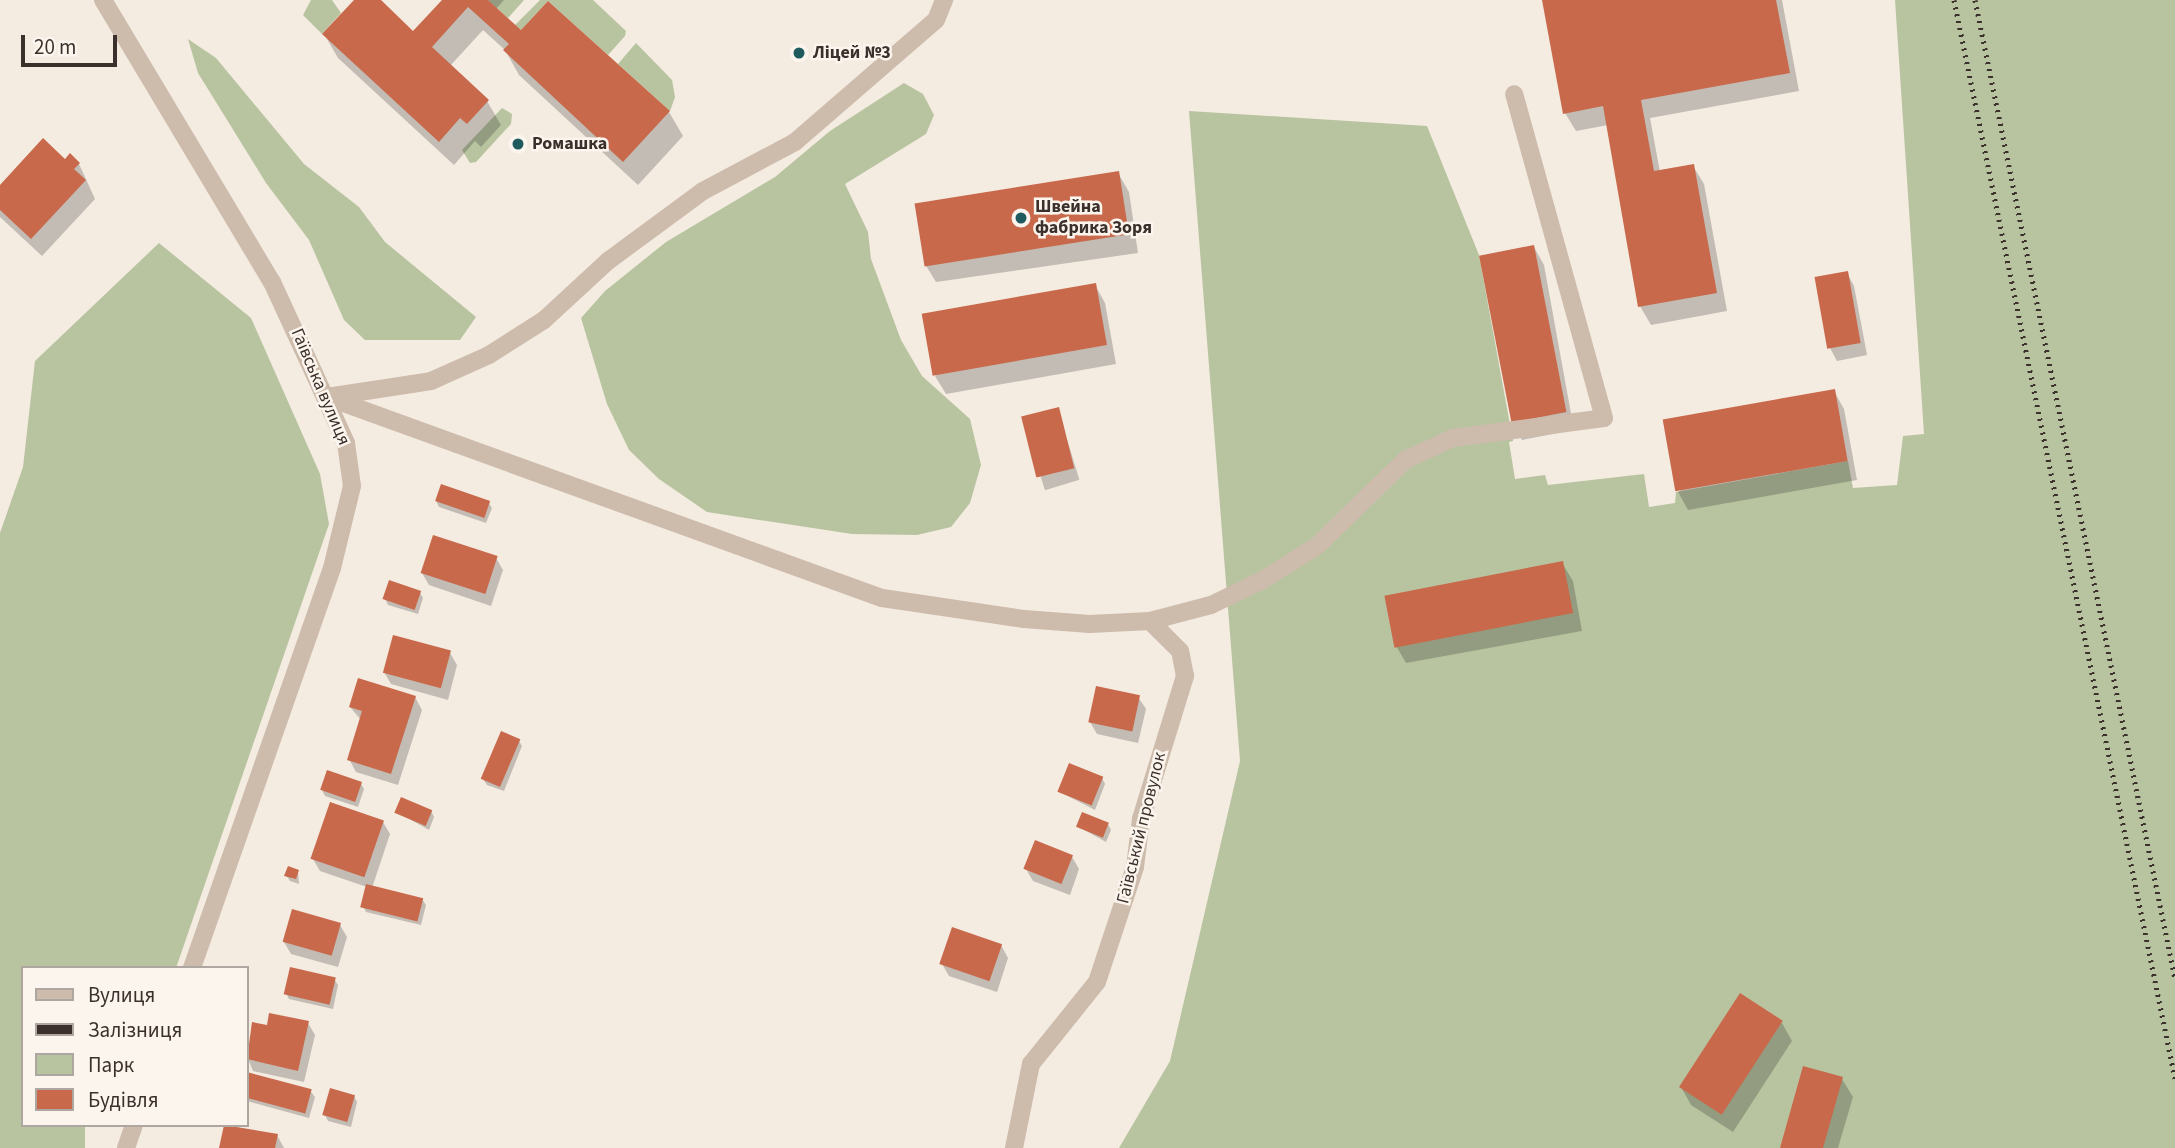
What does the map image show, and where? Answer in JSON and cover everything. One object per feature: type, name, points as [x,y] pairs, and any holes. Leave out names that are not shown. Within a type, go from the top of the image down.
[{"type":"street","name":"Гаївська вулиця","points":[[103,0],[272,282],[346,443],[352,486],[332,568],[193,966]]},
{"type":"street","points":[[936,19],[944,0]]},
{"type":"street","points":[[327,397],[431,381],[489,355],[544,320],[608,261],[703,191],[795,142],[958,0]]},
{"type":"street","points":[[327,397],[882,598],[1024,619],[1090,624],[1150,621],[1211,606],[1261,581],[1317,546],[1405,460],[1453,438],[1604,418],[1514,94]]},
{"type":"street","name":"Гаївський провулок","points":[[1014,1148],[1031,1063],[1097,982],[1135,867],[1141,819],[1185,676],[1180,651],[1150,621]]},
{"type":"street","points":[[126,1148],[133,1127]]},
{"type":"green space","points":[[311,0],[332,0],[341,13],[322,34],[303,15]]},
{"type":"green space","points":[[488,0],[524,0],[508,18]]},
{"type":"green space","points":[[540,0],[593,0],[626,31],[625,36],[608,55],[548,1],[521,30],[515,25]]},
{"type":"green space","points":[[1895,0],[2175,0],[2175,1148],[1119,1148],[1170,1061],[1240,761],[1189,111],[1427,126],[1479,255],[1513,441],[1509,442],[1515,479],[1545,475],[1548,485],[1644,474],[1649,507],[1675,503],[1676,492],[1848,461],[1853,488],[1897,485],[1903,436],[1924,434]]},
{"type":"green space","points":[[188,39],[216,58],[304,164],[359,207],[385,242],[476,317],[460,340],[365,340],[344,320],[309,240],[266,183],[198,73]]},
{"type":"green space","points":[[636,43],[672,80],[675,97],[670,111],[618,64]]},
{"type":"green space","points":[[904,83],[923,94],[934,115],[926,134],[845,184],[868,232],[871,259],[901,340],[922,376],[970,419],[981,465],[970,503],[951,527],[917,535],[852,534],[707,512],[659,479],[629,450],[607,404],[581,318],[605,291],[666,242],[775,177],[830,131]]},
{"type":"green space","points":[[502,108],[512,114],[511,124],[476,162],[470,163],[462,150]]},
{"type":"green space","points":[[159,243],[251,318],[320,474],[329,524],[177,966],[21,966],[21,1127],[85,1127],[85,1148],[0,1148],[0,533],[23,467],[35,361]]},
{"type":"building","points":[[354,0],[381,0],[413,31],[442,0],[488,0],[521,30],[548,1],[670,111],[623,162],[503,50],[509,44],[468,7],[432,47],[489,100],[467,124],[460,118],[439,142],[322,34]]},
{"type":"building","points":[[1542,0],[1776,0],[1790,73],[1641,100],[1654,171],[1694,164],[1717,293],[1638,307],[1603,106],[1563,114]]},
{"type":"building","points":[[43,138],[65,159],[70,153],[80,163],[74,169],[86,180],[31,239],[0,210],[0,185]]},
{"type":"building","name":"Швейна фабрика Зоря","points":[[1119,171],[1129,234],[925,267],[915,203]]},
{"type":"building","points":[[1534,245],[1566,412],[1511,423],[1479,256]]},
{"type":"building","points":[[1848,271],[1861,343],[1827,349],[1815,277]]},
{"type":"building","points":[[1096,283],[1107,345],[933,376],[922,314]]},
{"type":"building","points":[[1835,389],[1848,461],[1675,491],[1663,419]]},
{"type":"building","points":[[1059,407],[1074,468],[1036,478],[1021,416]]},
{"type":"building","points":[[441,484],[490,501],[484,518],[435,501]]},
{"type":"building","points":[[433,535],[498,556],[485,594],[421,573]]},
{"type":"building","points":[[1563,561],[1573,613],[1394,648],[1384,596]]},
{"type":"building","points":[[389,580],[421,591],[415,610],[382,599]]},
{"type":"building","points":[[393,635],[451,651],[441,688],[383,673]]},
{"type":"building","points":[[358,678],[416,696],[391,774],[347,760],[362,711],[349,707]]},
{"type":"building","points":[[1096,686],[1140,695],[1132,732],[1088,722]]},
{"type":"building","points":[[501,731],[520,739],[500,787],[481,779]]},
{"type":"building","points":[[1069,763],[1103,777],[1092,806],[1057,792]]},
{"type":"building","points":[[327,770],[362,782],[355,802],[320,790]]},
{"type":"building","points":[[401,797],[432,810],[426,826],[394,813]]},
{"type":"building","points":[[330,802],[384,821],[364,877],[310,859]]},
{"type":"building","points":[[1082,812],[1109,823],[1103,838],[1076,827]]},
{"type":"building","points":[[1035,840],[1073,855],[1061,884],[1023,869]]},
{"type":"building","points":[[288,866],[299,870],[296,879],[284,876]]},
{"type":"building","points":[[366,884],[423,898],[417,922],[360,907]]},
{"type":"building","points":[[292,909],[341,923],[332,956],[283,942]]},
{"type":"building","points":[[952,927],[1002,944],[989,981],[939,964]]},
{"type":"building","points":[[290,967],[336,978],[329,1005],[284,994]]},
{"type":"building","points":[[1740,993],[1783,1021],[1722,1115],[1679,1087]]},
{"type":"building","points":[[269,1013],[309,1021],[298,1071],[248,1059],[252,1022],[267,1025]]},
{"type":"building","points":[[1803,1066],[1843,1077],[1823,1148],[1780,1148]]},
{"type":"building","points":[[248,1072],[312,1089],[305,1113],[248,1098]]},
{"type":"building","points":[[330,1088],[355,1095],[347,1122],[322,1115]]},
{"type":"building","points":[[224,1127],[278,1134],[275,1148],[219,1148]]},
{"type":"railway","points":[[1954,0],[2175,1079]]},
{"type":"railway","points":[[1975,0],[2175,979]]},
{"type":"place","name":"Ліцей №3","points":[[799,53]]},
{"type":"place","name":"Ромашка","points":[[518,144]]},
{"type":"place","name":"Швейна фабрика Зоря","points":[[1021,218]]}]
